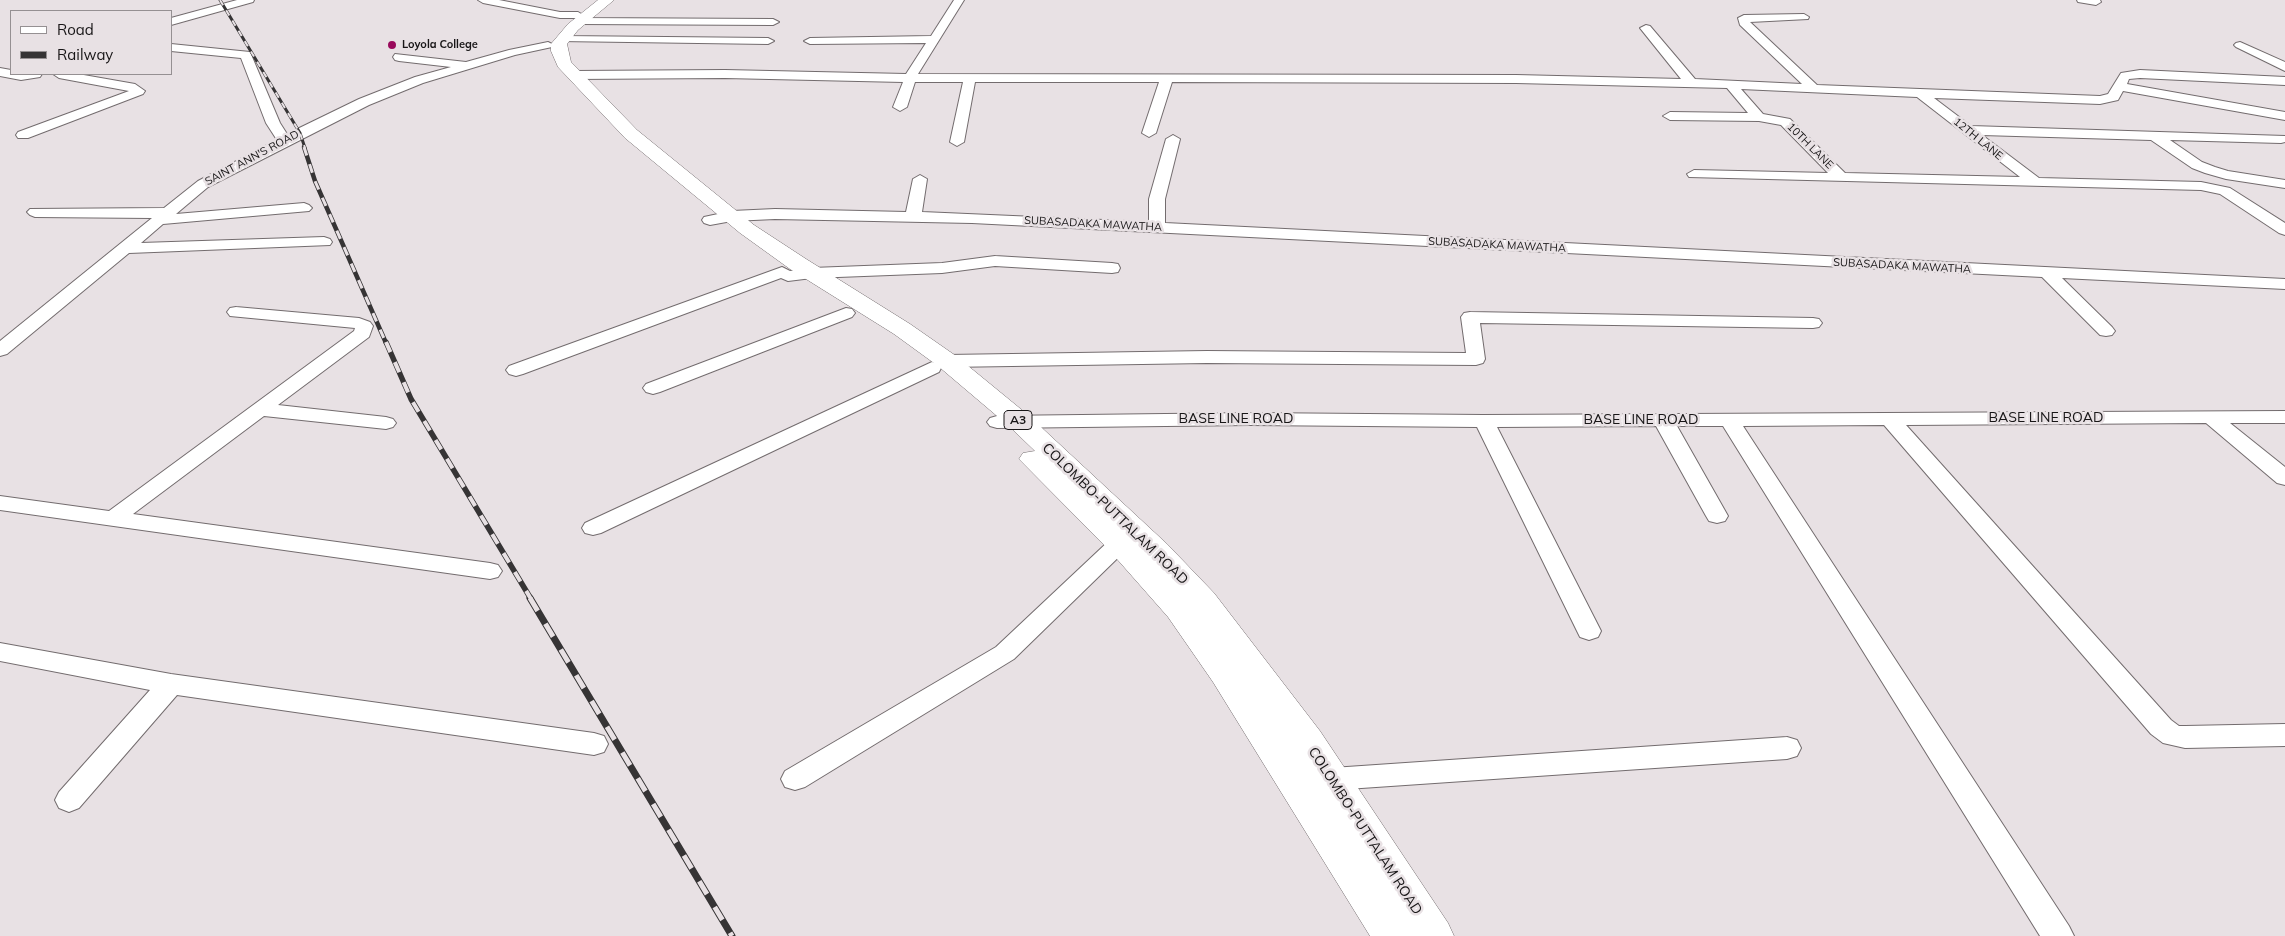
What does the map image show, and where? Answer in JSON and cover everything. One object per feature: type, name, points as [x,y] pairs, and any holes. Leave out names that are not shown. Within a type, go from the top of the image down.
[{"type":"highway","name":"COLOMBO-PUTTALAM ROAD","points":[[578,22],[559,51],[564,64],[631,134],[721,218]]},
{"type":"highway","name":"COLOMBO-PUTTALAM ROAD","points":[[578,22],[546,52],[550,64],[578,98],[620,142],[721,218],[768,244],[794,274],[846,313],[940,364]]},
{"type":"highway","name":"COLOMBO-PUTTALAM ROAD","points":[[794,274],[902,329],[1156,551],[1203,601],[1307,741],[1433,936]]},
{"type":"highway","name":"COLOMBO-PUTTALAM ROAD","points":[[1008,421],[1059,486],[1120,543],[1179,609],[1225,673],[1393,936]]},
{"type":"street","points":[[172,22],[248,0]]},
{"type":"street","points":[[483,0],[560,15],[578,22],[768,41]]},
{"type":"street","points":[[900,107],[910,78],[959,0]]},
{"type":"street","points":[[2082,0],[2096,2]]},
{"type":"street","points":[[578,22],[752,14]]},
{"type":"street","points":[[1804,17],[1744,18],[1744,23],[1812,87]]},
{"type":"street","points":[[578,22],[773,22]]},
{"type":"street","name":"SAINT ANN'S ROAD","points":[[0,350],[203,184],[284,140],[364,102],[419,80],[468,65],[578,22]]},
{"type":"street","points":[[1646,28],[1690,82]]},
{"type":"street","points":[[810,40],[936,38]]},
{"type":"street","points":[[2240,45],[2285,67]]},
{"type":"street","points":[[172,46],[246,55],[273,123],[284,140]]},
{"type":"street","points":[[399,57],[468,65]]},
{"type":"street","points":[[574,74],[725,74],[910,78],[1506,79],[1690,82],[1921,94],[2100,100],[2112,97],[2125,76],[2140,74],[2285,81]]},
{"type":"street","points":[[16,75],[28,75]]},
{"type":"street","points":[[23,135],[139,91],[135,88],[64,75]]},
{"type":"street","points":[[1149,133],[1167,77]]},
{"type":"street","points":[[957,142],[970,78]]},
{"type":"street","points":[[1730,85],[1759,117]]},
{"type":"street","points":[[2118,86],[2285,116]]},
{"type":"street","name":"12TH LANE","points":[[1921,94],[2035,182]]},
{"type":"street","name":"10TH LANE","points":[[1670,116],[1759,117],[1785,122],[1842,178]]},
{"type":"street","points":[[1967,130],[2281,140]]},
{"type":"street","points":[[2154,136],[2198,165],[2210,170],[2226,175],[2285,184]]},
{"type":"street","points":[[1157,228],[1157,199],[1173,139]]},
{"type":"street","points":[[1694,174],[2215,188],[2225,192],[2285,230]]},
{"type":"street","points":[[913,217],[920,179]]},
{"type":"street","points":[[35,212],[164,216],[304,208]]},
{"type":"street","name":"SUBASADAKA MAWATHA","points":[[721,218],[776,214],[913,217],[2285,284]]},
{"type":"street","points":[[125,248],[324,242]]},
{"type":"street","points":[[516,370],[794,274],[942,268],[995,261],[1112,268]]},
{"type":"street","points":[[2048,273],[2106,331]]},
{"type":"street","points":[[110,520],[258,409],[359,337],[363,333],[364,326],[359,323],[236,312]]},
{"type":"street","points":[[652,388],[846,313]]},
{"type":"street","points":[[594,528],[940,364],[1207,357],[1476,359],[1470,317],[1813,323]]},
{"type":"street","points":[[258,409],[386,423]]},
{"type":"street","points":[[2210,417],[2285,478]]},
{"type":"street","name":"BASE LINE ROAD","points":[[1008,421],[2285,417]]},
{"type":"street","points":[[1890,419],[2161,727],[2173,736],[2185,738],[2285,735]]},
{"type":"street","points":[[1663,420],[1717,516]]},
{"type":"street","points":[[1729,420],[2058,936]]},
{"type":"street","points":[[1484,421],[1588,630]]},
{"type":"street","points":[[0,503],[110,520],[490,571]]},
{"type":"street","points":[[795,779],[1005,653],[1120,543]]},
{"type":"street","points":[[0,652],[171,684],[594,744]]},
{"type":"street","points":[[69,800],[171,684]]},
{"type":"street","points":[[1332,780],[1787,748]]},
{"type":"railway","points":[[220,0],[300,133],[305,148]]},
{"type":"railway","points":[[304,147],[315,181],[386,343]]},
{"type":"railway","points":[[386,342],[411,399],[531,599]]},
{"type":"railway","points":[[530,598],[732,936]]},
{"type":"place","name":"Loyola College","points":[[392,45]]}]
